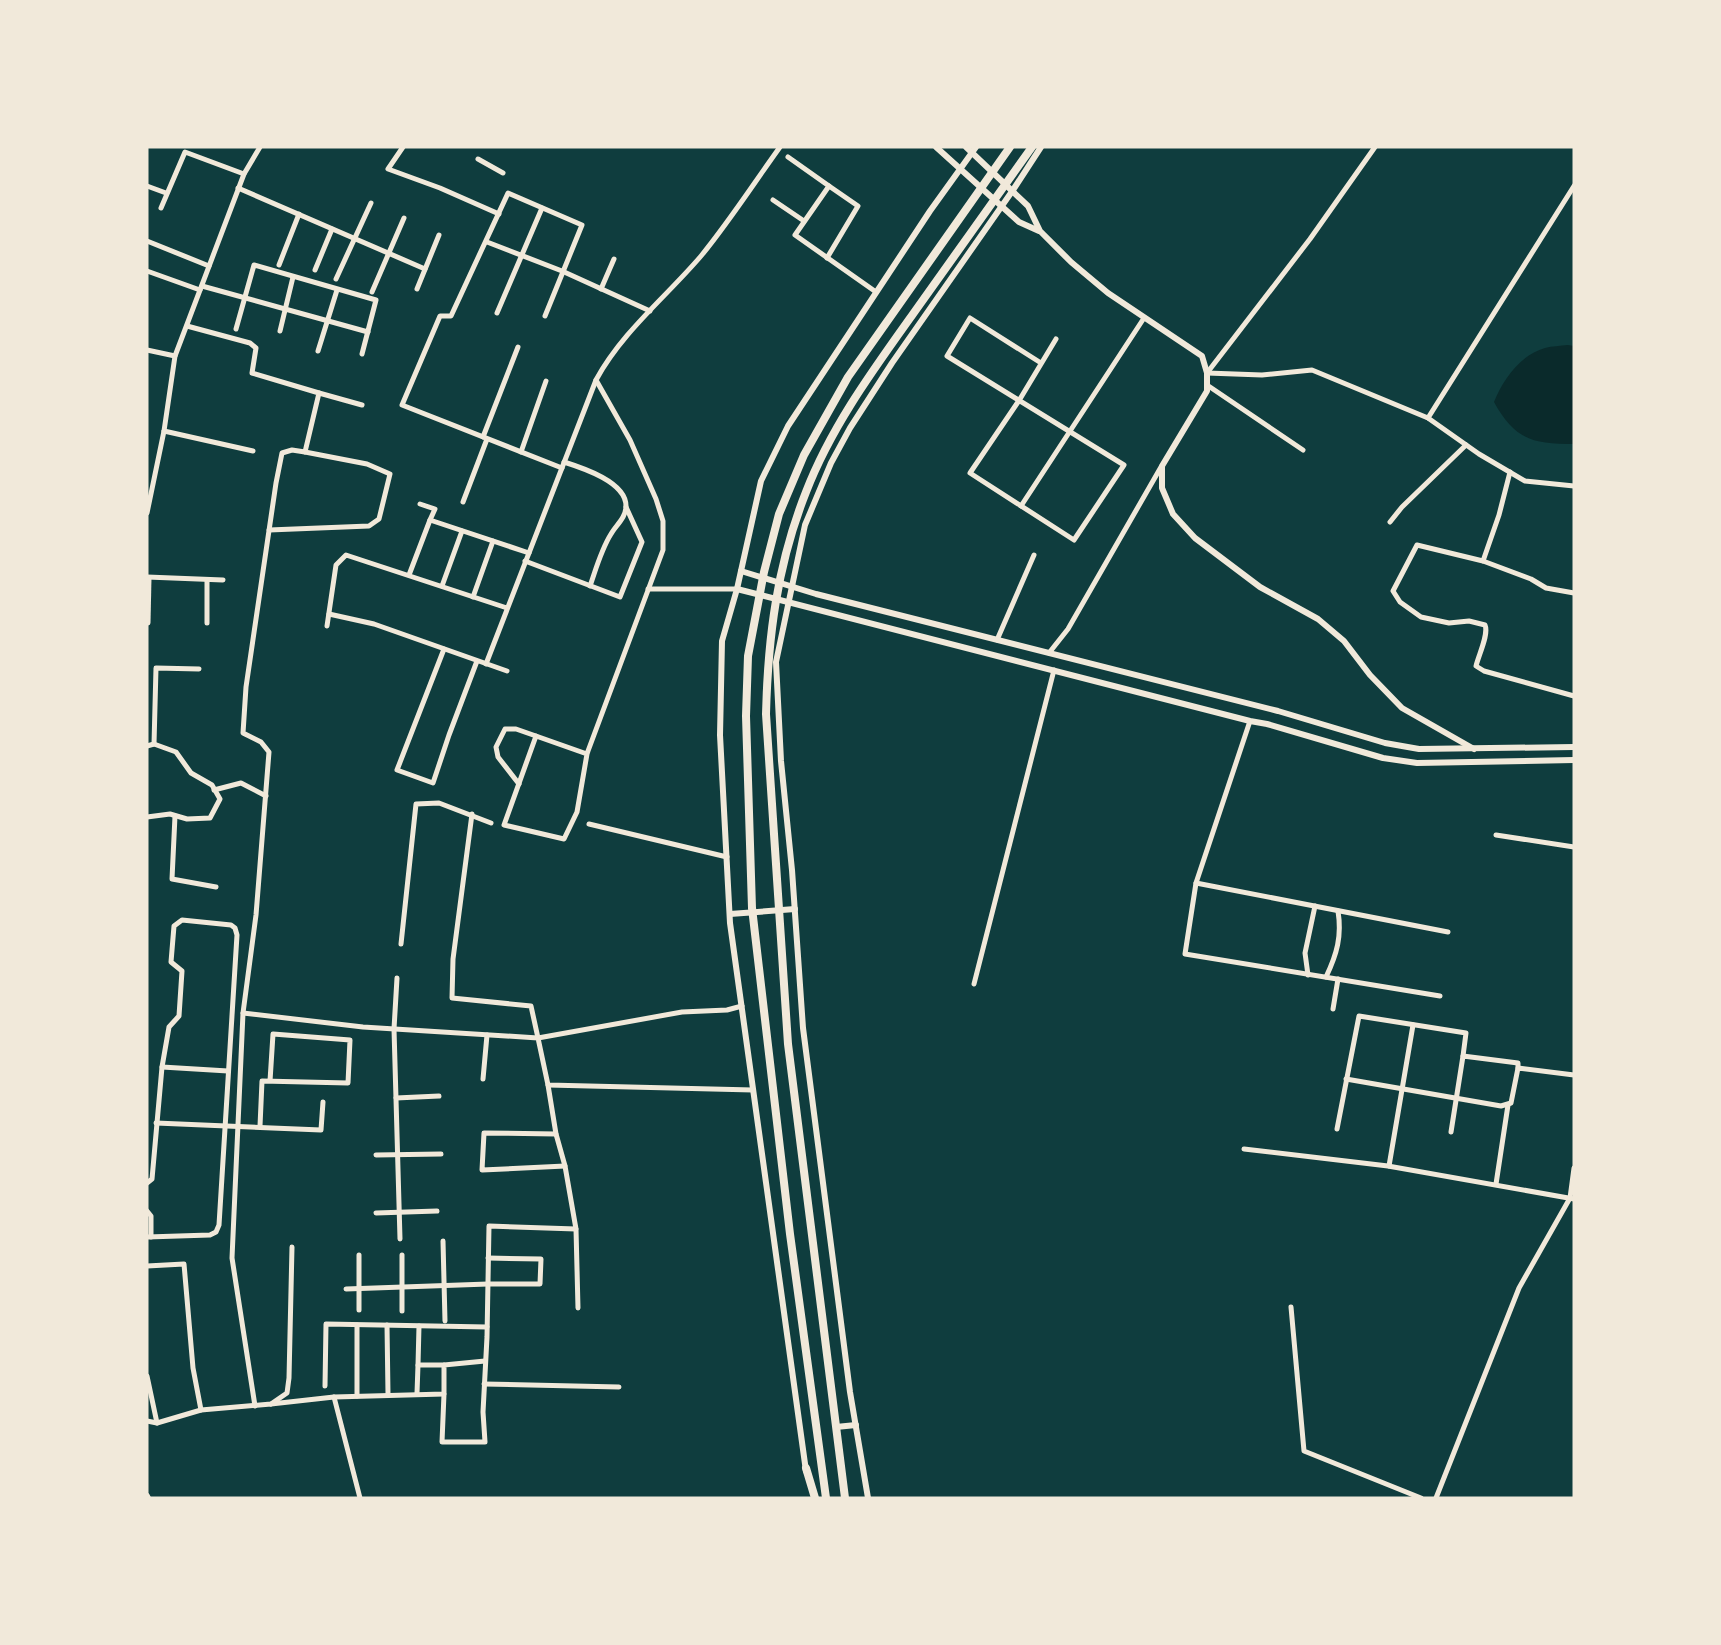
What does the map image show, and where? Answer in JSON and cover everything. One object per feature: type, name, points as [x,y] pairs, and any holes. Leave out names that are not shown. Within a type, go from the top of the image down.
[{"type":"highway","points":[[826,1498],[814,1421],[767,1048],[752,909],[746,716],[748,656],[764,572],[779,514],[804,455],[849,376],[1010,147]]},
{"type":"highway","points":[[845,1498],[788,1044],[766,714],[767,663],[771,624],[791,537],[806,492],[828,444],[865,382],[1032,147]]},
{"type":"highway","points":[[806,1468],[815,1498]]},
{"type":"street","points":[[147,513],[164,431],[175,356],[238,188],[260,147]]},
{"type":"street","points":[[403,147],[388,169],[440,188],[499,214]]},
{"type":"street","points":[[486,664],[596,380],[605,364],[701,255],[780,147]]},
{"type":"street","points":[[936,147],[1019,222],[1040,231]]},
{"type":"street","points":[[966,147],[974,149],[1028,206],[1040,231],[1078,268],[1144,318],[1202,356],[1207,373],[1207,391],[1068,629],[1049,653]]},
{"type":"street","points":[[868,1498],[856,1425],[803,1028],[781,761],[776,662],[805,525],[831,462],[850,428],[911,334],[1041,147]]},
{"type":"street","points":[[1207,373],[1310,239],[1375,147]]},
{"type":"street","points":[[810,1498],[730,914],[720,735],[722,641],[737,589],[761,481],[777,447],[788,426],[876,292],[974,149]]},
{"type":"street","points":[[161,208],[184,152],[244,174]]},
{"type":"street","points":[[788,157],[858,206],[827,258]]},
{"type":"street","points":[[478,159],[503,173]]},
{"type":"street","points":[[147,186],[166,194]]},
{"type":"street","points":[[829,186],[795,235],[876,292]]},
{"type":"street","points":[[1428,418],[1574,186]]},
{"type":"street","points":[[238,188],[425,269]]},
{"type":"street","points":[[525,561],[620,597],[642,542],[623,495],[608,480],[521,452],[402,405],[441,316],[451,316],[508,193],[582,225],[545,315]]},
{"type":"street","points":[[773,200],[804,221]]},
{"type":"street","points":[[336,279],[371,203]]},
{"type":"street","points":[[497,313],[542,208]]},
{"type":"street","points":[[279,265],[299,214]]},
{"type":"street","points":[[372,292],[404,218]]},
{"type":"street","points":[[315,270],[332,229]]},
{"type":"street","points":[[417,289],[439,235]]},
{"type":"street","points":[[147,241],[209,266]]},
{"type":"street","points":[[487,242],[562,271],[650,311]]},
{"type":"street","points":[[601,289],[614,259]]},
{"type":"street","points":[[236,329],[254,266],[376,300],[362,354]]},
{"type":"street","points":[[147,271],[201,288],[368,332]]},
{"type":"street","points":[[279,331],[293,277]]},
{"type":"street","points":[[318,351],[337,290]]},
{"type":"street","points":[[1041,363],[970,318],[947,356],[1020,399],[1124,465],[1074,540],[970,473],[1020,399],[1056,339]]},
{"type":"street","points":[[1022,506],[1144,318]]},
{"type":"street","points":[[187,326],[250,343],[256,348],[252,373],[362,405]]},
{"type":"street","points":[[463,502],[518,347]]},
{"type":"street","points":[[147,350],[175,356]]},
{"type":"street","points":[[1207,373],[1262,375],[1312,370],[1428,418],[1466,445],[1525,481],[1574,486]]},
{"type":"street","points":[[536,736],[504,825],[564,839],[577,812],[587,754],[663,550],[663,521],[656,499],[630,440],[596,380]]},
{"type":"street","points":[[521,452],[546,381]]},
{"type":"street","points":[[1207,385],[1303,450]]},
{"type":"street","points":[[305,452],[319,393]]},
{"type":"street","points":[[164,431],[253,451]]},
{"type":"street","points":[[1390,522],[1402,507],[1466,445]]},
{"type":"street","points":[[255,1406],[232,1258],[243,1013],[256,915],[269,752],[261,742],[243,733],[246,687],[269,530],[282,453],[292,450],[367,464],[390,474],[379,519],[369,526],[269,530]]},
{"type":"street","points":[[1162,466],[1162,488],[1173,514],[1195,538],[1260,587],[1318,619],[1344,641],[1370,675],[1402,708],[1474,749]]},
{"type":"street","points":[[1483,561],[1499,515],[1510,472]]},
{"type":"street","points":[[409,575],[435,509],[420,504]]},
{"type":"street","points":[[590,586],[605,546],[612,531],[620,524],[626,507]]},
{"type":"street","points":[[430,520],[529,553]]},
{"type":"street","points":[[441,586],[462,531]]},
{"type":"street","points":[[473,597],[493,541]]},
{"type":"street","points":[[1574,593],[1546,588],[1531,579],[1483,561],[1416,545],[1393,591],[1400,602],[1421,617],[1449,623],[1469,621],[1485,625],[1487,633],[1480,648],[1476,666],[1484,671],[1574,696]]},
{"type":"street","points":[[327,626],[336,566],[346,555],[507,608]]},
{"type":"street","points":[[997,640],[1034,555]]},
{"type":"street","points":[[741,572],[1278,711],[1385,743],[1419,749],[1574,747]]},
{"type":"street","points":[[148,623],[148,578],[223,580]]},
{"type":"street","points":[[207,580],[207,623]]},
{"type":"street","points":[[648,589],[737,589],[1250,722],[1267,724],[1383,758],[1417,763],[1574,760]]},
{"type":"street","points":[[329,614],[374,624],[507,671]]},
{"type":"street","points":[[444,649],[397,770],[433,783],[477,661]]},
{"type":"street","points":[[154,744],[156,669],[199,669]]},
{"type":"street","points":[[974,984],[1054,670]]},
{"type":"street","points":[[1250,722],[1196,883],[1185,954],[1440,996]]},
{"type":"street","points":[[519,784],[498,757],[496,747],[505,729],[516,729],[587,754]]},
{"type":"street","points":[[147,746],[154,744],[176,752],[191,773],[212,786],[220,799],[210,818],[187,819],[170,814],[147,817]]},
{"type":"street","points":[[214,790],[241,783],[266,796]]},
{"type":"street","points":[[401,944],[416,804],[439,803],[491,823]]},
{"type":"street","points":[[472,814],[453,959],[452,998],[531,1006],[576,1229],[578,1308]]},
{"type":"street","points":[[175,816],[172,879],[216,887]]},
{"type":"street","points":[[589,824],[727,857]]},
{"type":"street","points":[[1496,835],[1574,846]]},
{"type":"street","points":[[1196,883],[1448,932]]},
{"type":"street","points":[[1308,975],[1305,953],[1315,906]]},
{"type":"street","points":[[730,914],[795,909]]},
{"type":"street","points":[[1326,978],[1339,948],[1338,910]]},
{"type":"street","points":[[147,1183],[152,1179],[162,1067],[169,1027],[179,1016],[182,971],[171,962],[174,926],[182,920],[231,926],[235,928],[237,935],[219,1225],[216,1232],[210,1235],[149,1237],[151,1216],[147,1211]]},
{"type":"street","points":[[397,978],[394,1029],[400,1239]]},
{"type":"street","points":[[1333,1009],[1338,979]]},
{"type":"street","points":[[243,1013],[394,1029],[538,1038],[682,1012],[728,1010],[742,1006]]},
{"type":"street","points":[[1337,1129],[1359,1016],[1466,1033],[1451,1132]]},
{"type":"street","points":[[1389,1166],[1413,1025]]},
{"type":"street","points":[[260,1126],[262,1081],[348,1083],[350,1040],[273,1034],[270,1081]]},
{"type":"street","points":[[483,1079],[487,1035]]},
{"type":"street","points":[[1463,1056],[1518,1063],[1513,1100],[1508,1105],[1496,1184]]},
{"type":"street","points":[[162,1067],[228,1071]]},
{"type":"street","points":[[1518,1068],[1574,1075]]},
{"type":"street","points":[[1346,1079],[1501,1106],[1508,1105]]},
{"type":"street","points":[[548,1085],[753,1090]]},
{"type":"street","points":[[396,1098],[439,1096]]},
{"type":"street","points":[[156,1123],[321,1130],[323,1102]]},
{"type":"street","points":[[556,1134],[484,1133],[482,1170],[565,1166]]},
{"type":"street","points":[[1244,1149],[1389,1166],[1572,1199]]},
{"type":"street","points":[[376,1155],[441,1154]]},
{"type":"street","points":[[1436,1498],[1519,1288],[1572,1199],[1574,1168]]},
{"type":"street","points":[[375,1213],[437,1211]]},
{"type":"street","points":[[444,1365],[442,1443],[485,1442],[484,1384],[488,1327],[489,1226],[576,1229]]},
{"type":"street","points":[[443,1241],[445,1321]]},
{"type":"street","points":[[271,1404],[287,1393],[292,1247]]},
{"type":"street","points":[[402,1255],[402,1311]]},
{"type":"street","points":[[358,1256],[358,1310]]},
{"type":"street","points":[[346,1289],[540,1284],[541,1259],[488,1258]]},
{"type":"street","points":[[147,1266],[184,1264],[193,1368],[201,1410]]},
{"type":"street","points":[[1291,1307],[1304,1451],[1421,1498]]},
{"type":"street","points":[[325,1386],[326,1324],[488,1327]]},
{"type":"street","points":[[357,1325],[357,1396]]},
{"type":"street","points":[[387,1325],[388,1394]]},
{"type":"street","points":[[417,1393],[419,1326]]},
{"type":"street","points":[[417,1365],[485,1361]]},
{"type":"street","points":[[147,1376],[157,1423]]},
{"type":"street","points":[[484,1384],[619,1387]]},
{"type":"street","points":[[147,1421],[157,1423],[201,1410],[334,1396],[444,1394]]},
{"type":"street","points":[[334,1396],[360,1498]]},
{"type":"street","points":[[836,1427],[856,1425]]},
{"type":"street","points":[[801,1433],[816,1431]]},
{"type":"water","points":[[1574,346],[1574,444],[1536,441],[1526,437],[1510,425],[1494,402],[1508,377],[1520,362],[1536,351]]}]
